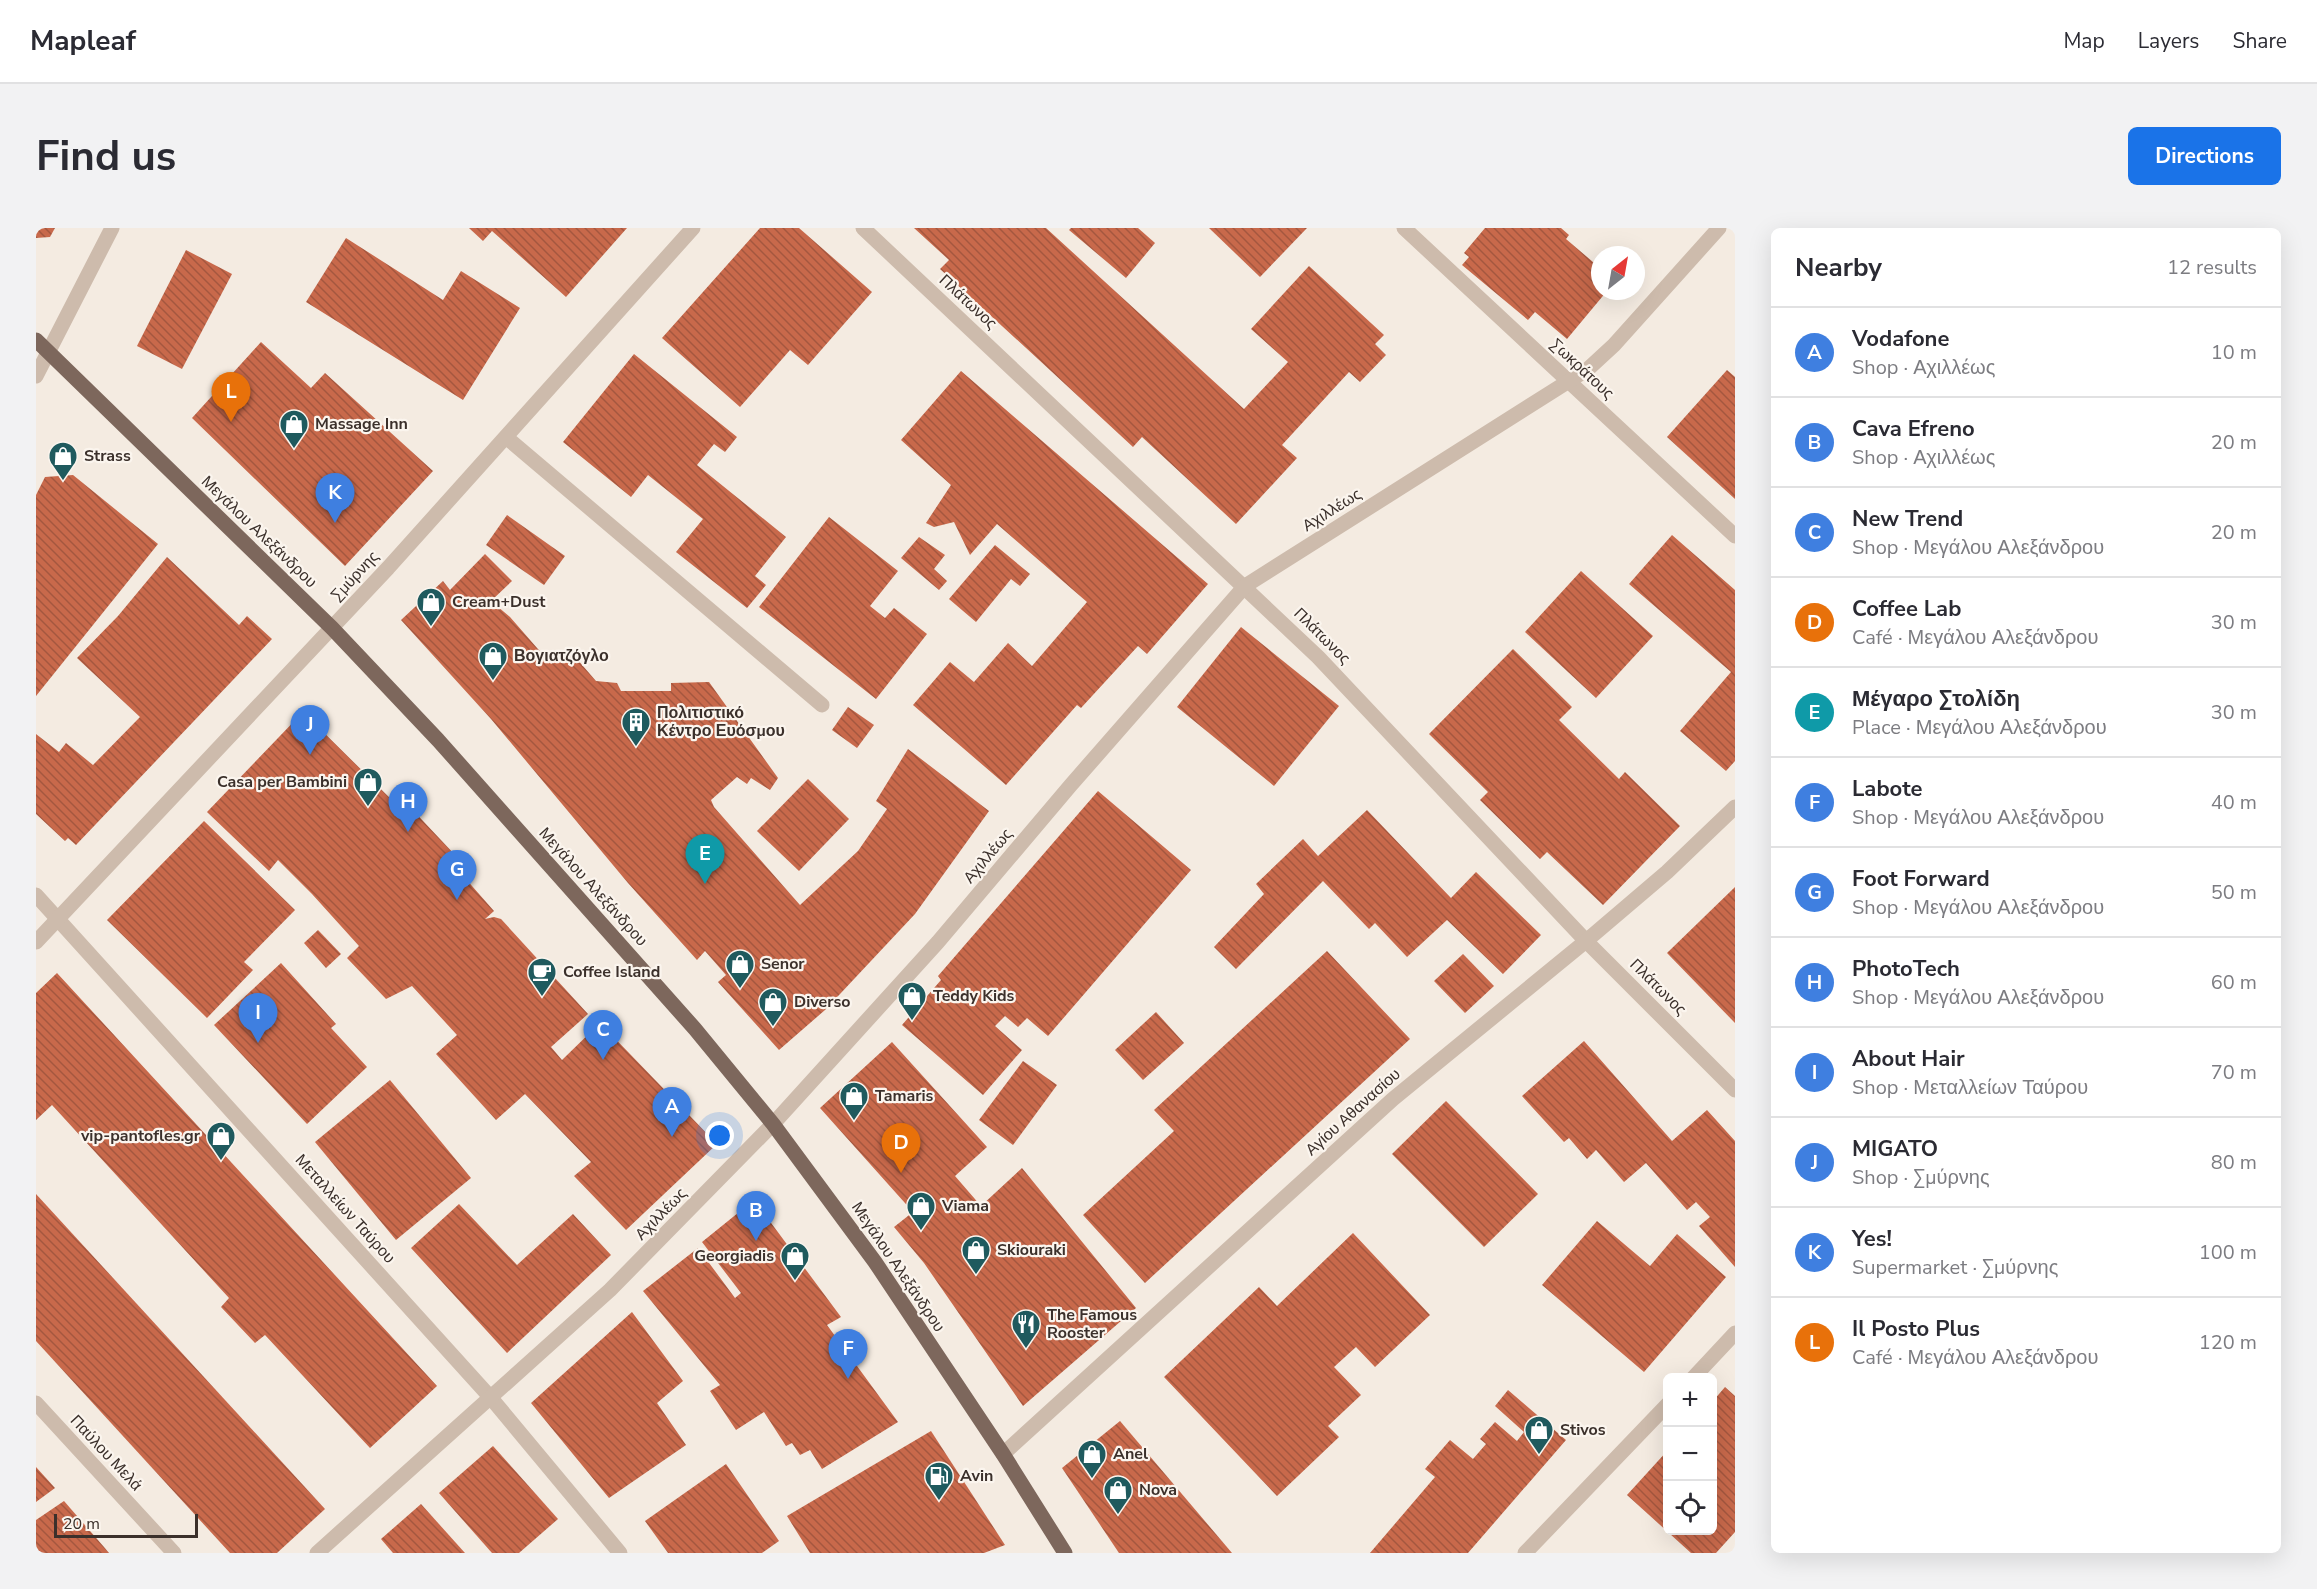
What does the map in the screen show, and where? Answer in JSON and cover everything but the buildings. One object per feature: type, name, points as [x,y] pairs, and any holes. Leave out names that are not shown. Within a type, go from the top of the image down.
[{"type":"main road","name":"Μεγάλου Αλεξάνδρου","points":[[36,339],[332,628],[445,748],[695,1029],[773,1124],[875,1262],[1003,1454],[1065,1553]]},
{"type":"street","points":[[36,376],[112,228]]},
{"type":"street","name":"Σμύρνης","points":[[36,942],[332,628],[507,438],[693,228]]},
{"type":"street","name":"Πλάτωνος","points":[[863,228],[1318,657],[1586,942],[1735,1090]]},
{"type":"street","name":"Σωκράτους","points":[[1404,228],[1735,536]]},
{"type":"street","name":"Αχιλλέως","points":[[317,1553],[638,1264],[773,1124],[938,942],[1070,786],[1245,586],[1588,369],[1614,345],[1719,228]]},
{"type":"street","points":[[507,438],[822,705]]},
{"type":"street","name":"Αγίου Αθανασίου","points":[[1003,1454],[1393,1100],[1586,942],[1667,872],[1735,807]]},
{"type":"street","name":"Μεταλλείων Ταύρου","points":[[36,896],[491,1398],[620,1553]]},
{"type":"street","points":[[1697,1373],[1735,1333]]},
{"type":"street","name":"Παύλου Μελά","points":[[36,1403],[174,1553]]},
{"type":"street","points":[[1525,1553],[1663,1409]]},
{"type":"place","name":"Il Posto Plus","points":[[231,422]]},
{"type":"place","name":"Massage Inn","points":[[294,450]]},
{"type":"place","name":"Strass","points":[[63,482]]},
{"type":"place","name":"Yes!","points":[[335,523]]},
{"type":"place","name":"Cream+Dust","points":[[431,628]]},
{"type":"place","name":"Βογιατζόγλο","points":[[493,682]]},
{"type":"place","name":"Πολιτιστικό Κέντρο Ευόσμου","points":[[636,748]]},
{"type":"place","name":"MIGATO","points":[[310,755]]},
{"type":"place","name":"Casa per Bambini","points":[[368,808]]},
{"type":"place","name":"PhotoTech","points":[[408,832]]},
{"type":"place","name":"Μέγαρο Στολίδη","points":[[705,884]]},
{"type":"place","name":"Foot Forward","points":[[457,900]]},
{"type":"place","name":"Senor","points":[[740,990]]},
{"type":"place","name":"Coffee Island","points":[[542,998]]},
{"type":"place","name":"Teddy Kids","points":[[912,1022]]},
{"type":"place","name":"Diverso","points":[[773,1028]]},
{"type":"place","name":"About Hair","points":[[258,1043]]},
{"type":"place","name":"New Trend","points":[[603,1060]]},
{"type":"place","name":"Tamaris","points":[[854,1122]]},
{"type":"place","name":"Vodafone","points":[[672,1137]]},
{"type":"place","name":"vip-pantofles.gr","points":[[221,1162]]},
{"type":"place","name":"Coffee Lab","points":[[901,1173]]},
{"type":"place","name":"Viama","points":[[921,1232]]},
{"type":"place","name":"Cava Efreno","points":[[756,1241]]},
{"type":"place","name":"Skiouraki","points":[[976,1276]]},
{"type":"place","name":"Georgiadis","points":[[795,1282]]},
{"type":"place","name":"The Famous Rooster","points":[[1026,1350]]},
{"type":"place","name":"Labote","points":[[848,1379]]},
{"type":"place","name":"Stivos","points":[[1539,1456]]},
{"type":"place","name":"Anel","points":[[1092,1480]]},
{"type":"place","name":"Avin","points":[[939,1502]]},
{"type":"place","name":"Nova","points":[[1118,1516]]}]
